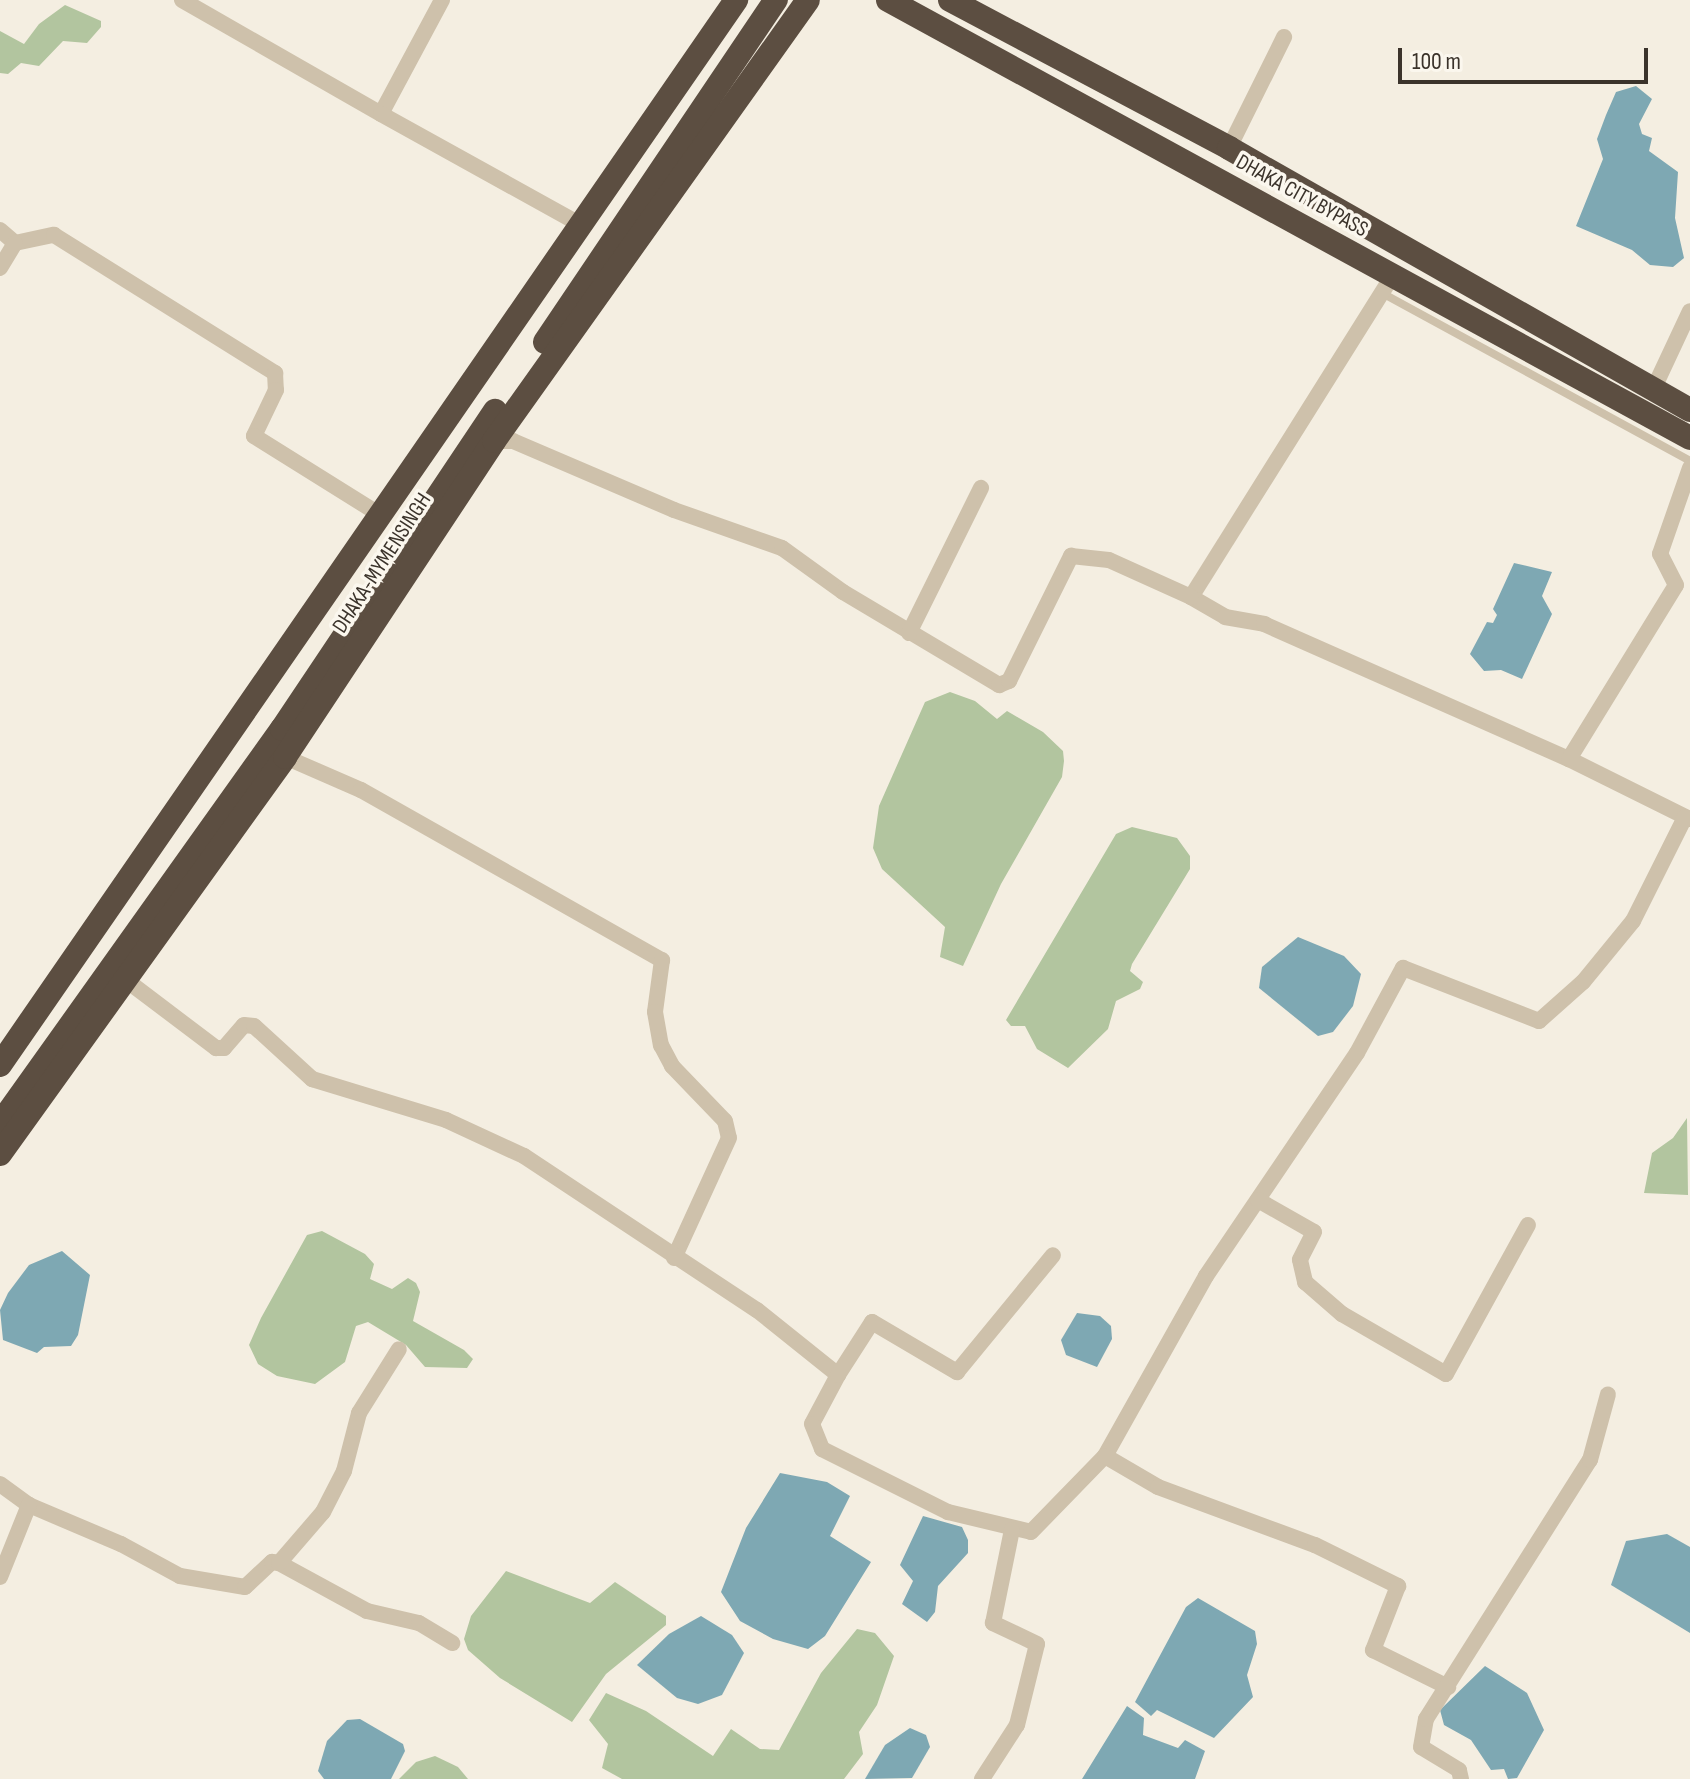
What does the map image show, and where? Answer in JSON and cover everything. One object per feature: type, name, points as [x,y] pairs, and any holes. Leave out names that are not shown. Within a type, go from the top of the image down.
[{"type":"highway","name":"DHAKA-MYMENSINGH","points":[[0,1065],[583,226],[736,0]]},
{"type":"highway","points":[[0,1124],[282,729],[776,0]]},
{"type":"highway","name":"DHAKA-MYMENSINGH","points":[[0,1154],[285,757],[494,441],[808,0]]},
{"type":"highway","name":"DHAKA CITY BYPASS","points":[[888,0],[1388,284],[1690,438]]},
{"type":"highway","points":[[950,0],[1229,148],[1690,410]]},
{"type":"street","points":[[182,0],[583,226]]},
{"type":"street","points":[[381,114],[442,0]]},
{"type":"street","points":[[1229,148],[1284,37]]},
{"type":"street","points":[[0,230],[15,243]]},
{"type":"street","points":[[0,268],[15,243],[54,235],[275,373],[276,390],[254,436],[382,516]]},
{"type":"street","points":[[1191,597],[1388,284]]},
{"type":"street","points":[[1653,390],[1690,311]]},
{"type":"street","points":[[494,441],[513,441],[674,510],[782,548],[909,633],[999,685],[1009,681],[1071,556],[1109,560],[1191,597],[1225,617],[1264,624],[1569,759],[1687,818],[1633,921],[1583,982],[1539,1021],[1403,968],[1357,1053],[1206,1276],[1105,1456],[1031,1532],[1012,1530],[896,1490],[822,1449],[812,1424],[838,1375],[872,1322],[957,1372],[1053,1255]]},
{"type":"street","points":[[1569,759],[1676,585],[1660,554],[1690,468]]},
{"type":"street","points":[[909,633],[981,488]]},
{"type":"street","points":[[285,757],[361,790],[662,960],[655,1012],[661,1045],[672,1066],[725,1121],[729,1138],[674,1258]]},
{"type":"street","points":[[126,980],[216,1048],[224,1048],[244,1025],[254,1026],[312,1079],[446,1120],[524,1156],[757,1310],[838,1375]]},
{"type":"street","points":[[1258,1200],[1314,1232],[1300,1260],[1305,1282],[1342,1314],[1446,1374],[1528,1225]]},
{"type":"street","points":[[279,1563],[323,1512],[344,1471],[359,1413],[399,1349]]},
{"type":"street","points":[[1461,1779],[1459,1770],[1421,1747],[1426,1719],[1448,1687],[1505,1587],[1590,1460],[1608,1394]]},
{"type":"street","points":[[1105,1456],[1158,1487],[1315,1545],[1398,1586],[1373,1650],[1448,1687]]},
{"type":"street","points":[[0,1484],[29,1505],[121,1544],[180,1576],[245,1587],[272,1562],[279,1563],[367,1611],[419,1623],[452,1643]]},
{"type":"street","points":[[0,1577],[29,1505]]},
{"type":"street","points":[[982,1779],[1017,1725],[1037,1644],[993,1623],[1012,1530]]},
{"type":"lane","points":[[1388,284],[1690,461]]},
{"type":"green space","points":[[65,5],[101,21],[101,27],[87,43],[63,41],[39,66],[21,63],[8,74],[0,73],[0,31],[24,44],[39,24]]},
{"type":"green space","points":[[950,692],[975,701],[997,719],[1007,711],[1043,732],[1063,751],[1064,761],[1062,777],[1001,884],[963,966],[940,957],[945,927],[882,869],[873,848],[879,806],[925,702]]},
{"type":"green space","points":[[1132,827],[1177,838],[1190,856],[1190,869],[1132,964],[1130,971],[1143,982],[1140,989],[1116,1001],[1108,1029],[1068,1068],[1037,1049],[1025,1026],[1011,1026],[1006,1020],[1116,834]]},
{"type":"green space","points":[[1687,1118],[1688,1195],[1644,1193],[1652,1153],[1673,1138]]},
{"type":"green space","points":[[322,1231],[365,1254],[374,1264],[370,1279],[392,1289],[408,1278],[416,1283],[420,1292],[413,1321],[464,1350],[473,1359],[467,1368],[425,1367],[406,1345],[368,1322],[356,1326],[345,1362],[315,1384],[277,1376],[258,1364],[249,1345],[261,1318],[307,1235]]},
{"type":"green space","points":[[506,1571],[590,1603],[615,1582],[666,1616],[666,1625],[606,1674],[572,1722],[500,1678],[468,1650],[464,1639],[471,1616]]},
{"type":"green space","points":[[857,1629],[875,1633],[894,1656],[877,1705],[859,1732],[863,1754],[844,1779],[622,1779],[602,1768],[608,1744],[589,1720],[606,1693],[646,1711],[713,1756],[731,1729],[760,1749],[779,1750],[821,1673]]},
{"type":"green space","points":[[435,1756],[458,1767],[468,1779],[399,1779],[416,1762]]},
{"type":"water","points":[[1636,86],[1652,99],[1639,124],[1642,134],[1652,138],[1649,151],[1678,172],[1675,218],[1684,258],[1673,267],[1650,265],[1632,250],[1576,226],[1603,159],[1597,139],[1606,115],[1616,92]]},
{"type":"water","points":[[1514,563],[1552,572],[1542,596],[1552,614],[1522,679],[1501,670],[1484,671],[1470,654],[1487,622],[1493,623],[1497,615],[1493,609]]},
{"type":"water","points":[[1298,937],[1344,956],[1361,974],[1353,1006],[1333,1032],[1318,1036],[1259,988],[1262,967]]},
{"type":"water","points":[[62,1251],[90,1275],[78,1335],[71,1346],[44,1347],[37,1353],[3,1340],[0,1310],[8,1293],[29,1265]]},
{"type":"water","points":[[1077,1313],[1100,1316],[1111,1326],[1112,1339],[1097,1367],[1066,1355],[1061,1340]]},
{"type":"water","points":[[780,1473],[827,1482],[850,1496],[830,1536],[871,1562],[825,1636],[808,1649],[773,1639],[740,1621],[721,1592],[746,1528]]},
{"type":"water","points":[[923,1516],[962,1527],[968,1540],[968,1553],[938,1586],[935,1612],[927,1622],[902,1604],[913,1581],[900,1565]]},
{"type":"water","points":[[1667,1534],[1690,1547],[1690,1633],[1611,1585],[1626,1541]]},
{"type":"water","points":[[1198,1598],[1255,1631],[1257,1644],[1247,1675],[1253,1697],[1214,1738],[1157,1710],[1151,1716],[1135,1702],[1186,1607]]},
{"type":"water","points":[[701,1616],[732,1635],[744,1653],[722,1695],[698,1704],[677,1698],[637,1665],[669,1634]]},
{"type":"water","points":[[1485,1666],[1527,1693],[1544,1730],[1517,1778],[1508,1779],[1504,1769],[1491,1770],[1471,1740],[1444,1725],[1440,1710]]},
{"type":"water","points":[[1127,1706],[1144,1718],[1143,1735],[1178,1748],[1185,1740],[1205,1751],[1195,1779],[1082,1779]]},
{"type":"water","points":[[360,1719],[403,1744],[405,1751],[391,1779],[324,1779],[318,1771],[327,1741],[347,1720]]},
{"type":"water","points":[[910,1728],[926,1735],[930,1747],[912,1778],[865,1779],[885,1745]]}]
